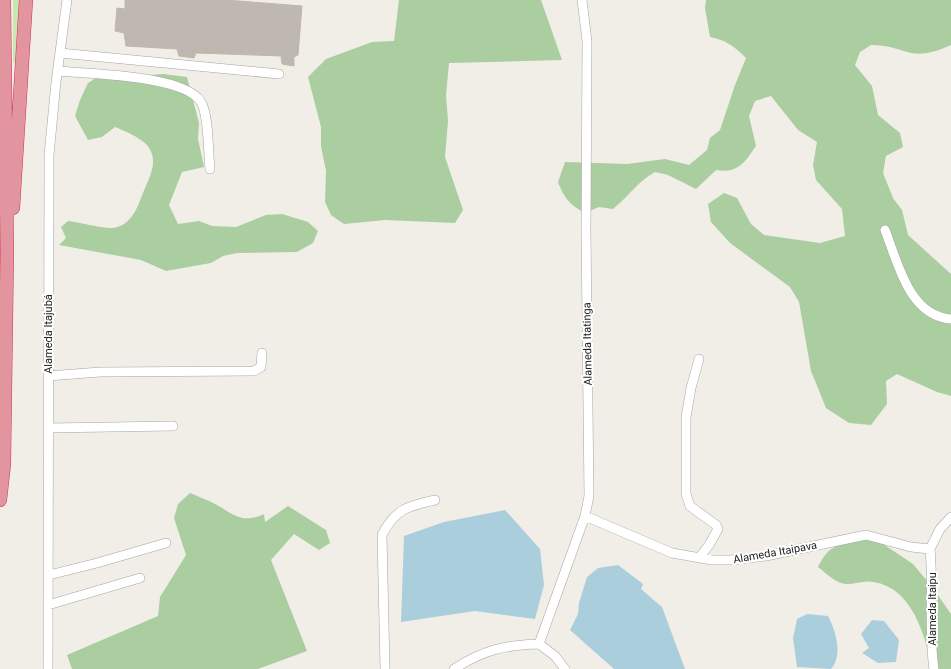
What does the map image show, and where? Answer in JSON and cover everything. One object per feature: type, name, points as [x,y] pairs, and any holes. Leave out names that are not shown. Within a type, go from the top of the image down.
[{"type":"highway","points":[[0,500],[4,464],[7,251],[4,0]]},
{"type":"highway","points":[[7,251],[15,187],[26,0]]},
{"type":"street","name":"Alameda Itajubá","points":[[48,669],[49,155],[67,0]]},
{"type":"street","name":"Alameda Itatinga","points":[[540,644],[585,516],[589,496],[586,230],[587,41],[582,0]]},
{"type":"street","points":[[60,53],[279,74]]},
{"type":"street","points":[[58,71],[157,80],[193,94],[202,104],[206,115],[210,169]]},
{"type":"street","points":[[885,230],[908,288],[920,305],[932,314],[951,319]]},
{"type":"street","points":[[48,376],[100,372],[254,372],[261,367],[262,353]]},
{"type":"street","points":[[699,359],[691,388],[686,417],[686,494],[690,506],[716,525],[718,530],[699,558]]},
{"type":"street","points":[[49,428],[173,426]]},
{"type":"street","points":[[385,669],[382,535],[389,522],[398,513],[411,506],[435,500]]},
{"type":"street","name":"Alameda Itaipava","points":[[585,516],[672,553],[699,558],[730,560],[766,556],[866,535],[911,547],[930,549]]},
{"type":"street","points":[[930,549],[940,530],[951,517]]},
{"type":"street","points":[[49,575],[166,543]]},
{"type":"street","name":"Alameda Itaipu","points":[[930,549],[932,576],[931,649],[934,669]]},
{"type":"street","points":[[48,605],[140,578]]},
{"type":"street","points":[[454,669],[478,656],[504,646],[540,644],[555,656],[565,669]]},
{"type":"green space","points":[[13,0],[21,0],[16,63],[13,62]]},
{"type":"green space","points":[[399,0],[541,0],[562,60],[449,63],[446,95],[448,121],[445,157],[463,210],[455,223],[385,220],[344,224],[331,215],[325,202],[326,171],[321,146],[321,127],[308,77],[326,59],[372,42],[394,41]]},
{"type":"green space","points":[[706,0],[951,0],[951,45],[932,52],[916,54],[887,46],[871,45],[860,52],[855,65],[872,86],[878,115],[900,133],[903,147],[886,156],[883,173],[893,198],[902,210],[908,235],[951,274],[951,396],[937,392],[897,374],[886,381],[887,404],[871,425],[849,423],[826,408],[811,371],[799,302],[790,287],[730,243],[711,222],[708,204],[724,193],[737,198],[751,224],[764,235],[820,243],[845,236],[842,209],[816,180],[813,165],[817,142],[798,130],[771,96],[755,101],[749,116],[756,146],[744,162],[740,166],[730,170],[716,170],[696,189],[668,175],[655,172],[638,184],[613,209],[599,207],[585,213],[571,204],[565,197],[558,182],[565,162],[627,164],[665,159],[689,165],[707,150],[710,138],[720,130],[746,58],[730,44],[710,37],[705,8]]},
{"type":"green space","points":[[163,74],[187,77],[199,123],[198,139],[204,167],[182,172],[169,205],[178,224],[199,221],[212,226],[236,227],[266,215],[282,214],[308,222],[318,231],[313,243],[297,252],[237,253],[223,256],[211,263],[166,271],[141,260],[59,245],[66,238],[61,227],[68,221],[113,228],[129,220],[136,210],[152,169],[153,157],[147,145],[140,139],[127,132],[115,127],[102,137],[88,140],[75,116],[80,100],[88,83],[99,76],[120,77]]},
{"type":"green space","points":[[190,493],[214,503],[239,517],[250,518],[264,514],[265,522],[288,506],[326,530],[330,543],[319,550],[294,534],[271,560],[307,651],[258,669],[72,669],[67,655],[158,616],[160,597],[186,555],[174,518],[178,504]]},
{"type":"green space","points":[[863,539],[877,540],[913,564],[933,588],[951,614],[951,669],[933,669],[921,629],[908,604],[899,594],[888,586],[874,582],[867,581],[843,584],[831,578],[818,567],[822,559],[831,549],[842,544]]},
{"type":"water","points":[[505,510],[540,549],[544,585],[535,619],[475,611],[401,622],[404,536],[444,522]]},
{"type":"water","points":[[618,565],[643,584],[641,589],[662,607],[685,669],[614,669],[570,630],[578,614],[579,603],[587,577],[598,568]]},
{"type":"water","points":[[807,614],[828,616],[831,622],[836,636],[837,657],[831,669],[797,667],[793,638],[797,619]]},
{"type":"water","points":[[872,620],[884,621],[899,640],[896,662],[878,663],[862,653],[869,648],[861,634]]},
{"type":"building","points":[[125,0],[226,0],[302,6],[298,55],[294,57],[294,66],[282,64],[281,56],[196,53],[194,58],[179,56],[177,49],[126,46],[124,33],[115,31],[117,8],[125,9]]}]
